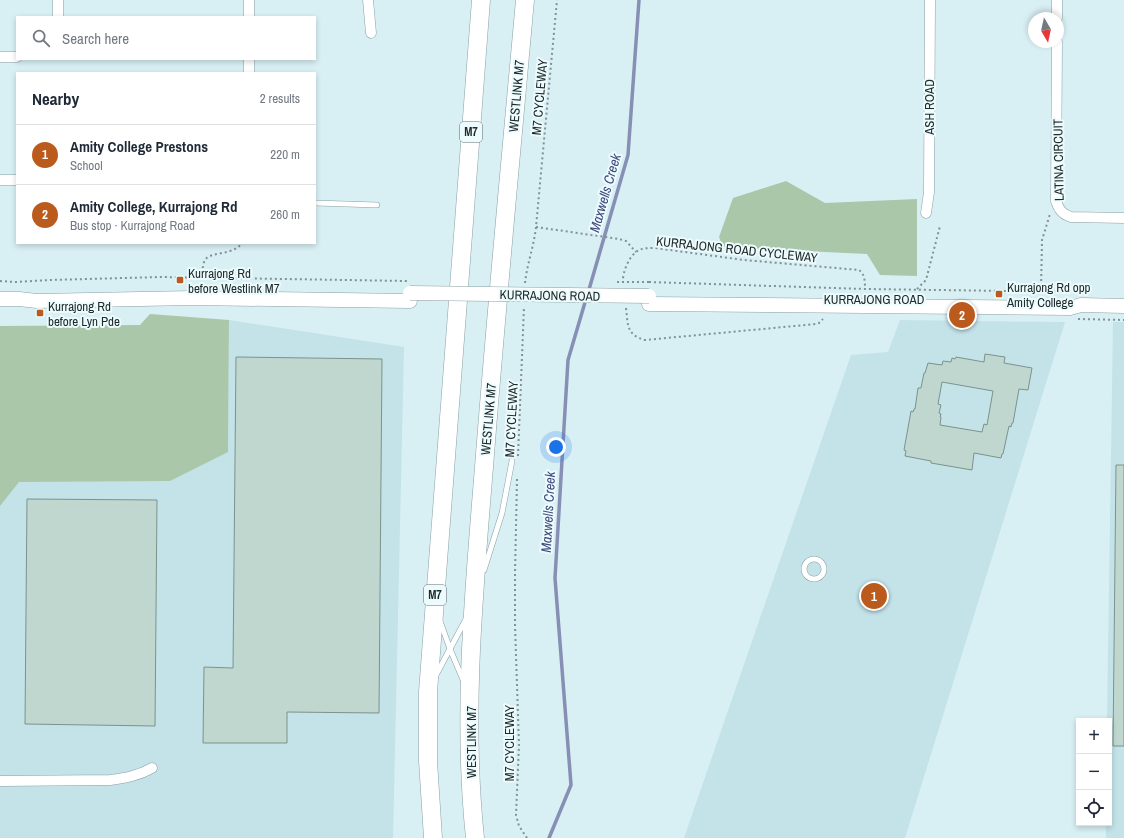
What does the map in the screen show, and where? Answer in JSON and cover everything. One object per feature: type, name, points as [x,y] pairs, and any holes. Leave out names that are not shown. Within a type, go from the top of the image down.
[{"type":"highway","points":[[461,264],[461,183],[474,0]]},
{"type":"highway","name":"M7","points":[[433,838],[428,761],[428,692],[481,0]]},
{"type":"highway","points":[[504,231],[502,215],[517,0]]},
{"type":"highway","name":"WESTLINK M7","points":[[475,838],[471,801],[470,698],[474,602],[504,231],[525,0]]},
{"type":"main road","name":"KURRAJONG ROAD","points":[[0,299],[37,301],[410,292],[649,300],[1070,308],[1082,299],[1124,306]]},
{"type":"street","points":[[58,0],[58,16]]},
{"type":"street","points":[[249,0],[249,16]]},
{"type":"street","points":[[368,0],[371,33]]},
{"type":"street","name":"ASH ROAD","points":[[926,213],[929,192],[930,0]]},
{"type":"street","points":[[1057,0],[1057,12]]},
{"type":"street","name":"LATINA CIRCUIT","points":[[1057,48],[1056,201],[1059,208],[1065,215],[1070,217],[1124,218]]},
{"type":"street","points":[[0,57],[16,57]]},
{"type":"street","points":[[249,72],[250,60]]},
{"type":"street","points":[[0,180],[16,180]]},
{"type":"street","points":[[0,781],[110,780],[126,778],[140,774],[152,768]]},
{"type":"lane","points":[[316,203],[377,205]]},
{"type":"lane","points":[[428,692],[474,602],[502,513],[515,462]]},
{"type":"lane","points":[[811,560],[818,560],[823,564],[825,570],[822,576],[816,580],[809,579],[805,574],[804,566],[811,560]]},
{"type":"lane","points":[[434,602],[450,649],[470,698]]},
{"type":"path","name":"M7 CYCLEWAY","points":[[525,286],[526,269],[534,243],[536,227],[557,0]]},
{"type":"path","points":[[1041,291],[1042,240],[1048,218],[1053,210]]},
{"type":"path","points":[[917,290],[926,280],[940,226]]},
{"type":"path","points":[[536,227],[619,239],[626,241],[636,252]]},
{"type":"path","points":[[202,278],[205,259],[210,256],[230,252],[241,244]]},
{"type":"path","name":"KURRAJONG ROAD CYCLEWAY","points":[[623,286],[623,275],[630,259],[641,249],[655,248],[744,260],[859,270],[864,278],[865,288]]},
{"type":"path","points":[[0,281],[15,282],[161,277],[202,278],[410,292]]},
{"type":"path","points":[[649,282],[917,290],[1041,291],[1082,299]]},
{"type":"path","name":"M7 CYCLEWAY","points":[[515,462],[524,300]]},
{"type":"path","points":[[626,305],[630,331],[633,335],[645,340],[816,324],[822,319]]},
{"type":"path","points":[[1073,319],[1124,320]]},
{"type":"path","name":"M7 CYCLEWAY","points":[[518,476],[515,625],[519,745],[516,815],[519,826],[527,838]]},
{"type":"shaded area","points":[[229,320],[404,347],[393,838],[0,838],[0,506],[21,479],[228,452]]},
{"type":"shaded area","points":[[900,320],[1065,322],[905,838],[684,838],[851,355],[888,352]]},
{"type":"shaded area","points":[[1113,322],[1124,322],[1124,838],[1106,838],[1106,826],[1112,826],[1112,718],[1107,718]]},
{"type":"green space","points":[[786,181],[825,203],[917,199],[917,276],[880,275],[867,254],[723,247],[719,237],[733,198]]},
{"type":"green space","points":[[150,314],[229,320],[228,452],[170,481],[19,482],[0,506],[0,326],[140,325]]},
{"type":"building","points":[[985,354],[1005,357],[1004,363],[1032,368],[1028,390],[1019,389],[1013,423],[1011,427],[1009,426],[1001,458],[974,453],[972,470],[931,463],[931,461],[905,456],[906,451],[904,450],[911,411],[913,412],[915,409],[918,388],[921,388],[928,363],[942,365],[943,361],[951,362],[952,358],[955,359],[956,357],[984,362]],"holes":[[[942,382],[993,391],[987,425],[984,424],[982,432],[940,425],[941,414],[939,413],[941,405],[938,404]]]},
{"type":"building","points":[[236,357],[382,359],[379,713],[287,712],[287,743],[203,743],[204,667],[233,668]]},
{"type":"building","points":[[1116,465],[1124,465],[1124,746],[1113,746]]},
{"type":"building","points":[[27,499],[157,500],[155,726],[25,724]]},
{"type":"waterway","name":"Maxwells Creek","points":[[588,293],[628,155],[639,0]]},
{"type":"waterway","name":"Maxwells Creek","points":[[549,838],[571,785],[555,578],[568,360],[586,299]]},
{"type":"place","name":"Kurrajong Rd before Westlink M7","points":[[180,280]]},
{"type":"place","name":"Kurrajong Rd opp Amity College","points":[[999,294]]},
{"type":"place","name":"Kurrajong Rd before Lyn Pde","points":[[40,313]]},
{"type":"place","name":"Amity College, Kurrajong Rd","points":[[962,315]]},
{"type":"place","name":"Amity College Prestons","points":[[874,596]]}]
